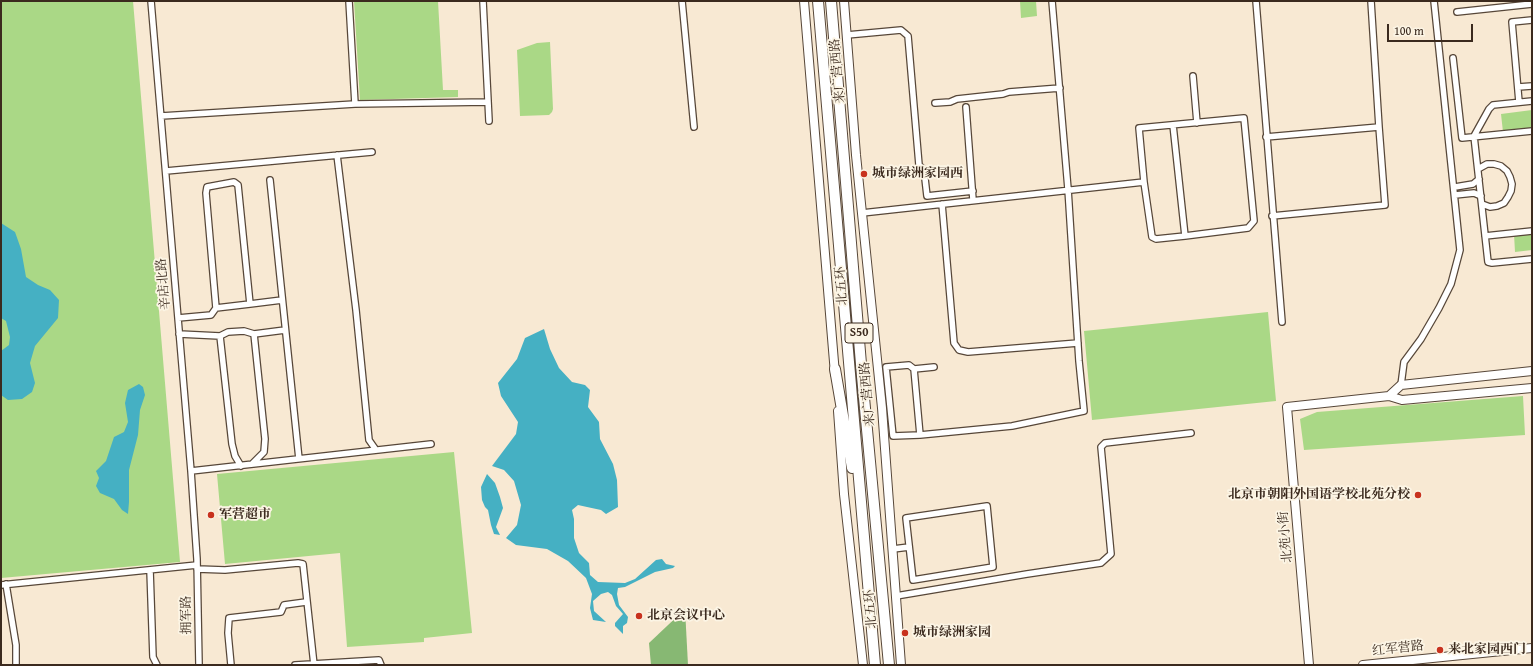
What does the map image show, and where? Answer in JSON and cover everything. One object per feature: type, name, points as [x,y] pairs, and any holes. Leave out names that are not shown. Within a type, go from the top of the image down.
[{"type":"highway","name":"北五环","points":[[818,1],[875,665]]},
{"type":"highway","name":"北五环","points":[[831,1],[862,376],[889,665]]},
{"type":"highway","points":[[835,369],[862,517]]},
{"type":"street","name":"辛店北路","points":[[151,1],[191,471],[197,567]]},
{"type":"street","points":[[350,1],[355,104]]},
{"type":"street","points":[[483,1],[489,121]]},
{"type":"street","points":[[682,1],[694,127]]},
{"type":"street","points":[[804,1],[844,494],[863,665]]},
{"type":"street","name":"来广营西路","points":[[844,1],[862,213],[885,398],[901,665]]},
{"type":"street","points":[[920,435],[914,369],[909,364],[886,367],[885,398],[893,436],[920,435],[1012,426],[1084,411],[1068,189],[1052,1]]},
{"type":"street","points":[[1256,1],[1272,216],[1282,322]]},
{"type":"street","points":[[1272,216],[1386,205],[1379,127],[1371,1]]},
{"type":"street","points":[[1401,385],[1404,362],[1421,339],[1451,284],[1460,250],[1455,187],[1434,1]]},
{"type":"street","points":[[1457,12],[1532,4]]},
{"type":"street","points":[[1519,102],[1512,22],[1532,20]]},
{"type":"street","points":[[847,34],[901,30],[908,36],[919,165],[924,170],[927,206]]},
{"type":"street","points":[[1453,58],[1462,138],[1532,131]]},
{"type":"street","points":[[1193,76],[1197,123]]},
{"type":"street","points":[[1518,87],[1532,86]]},
{"type":"street","points":[[934,103],[950,102],[957,99],[1009,92],[1060,88]]},
{"type":"street","points":[[1532,101],[1493,105],[1489,109],[1474,136],[1488,262],[1492,263],[1532,259]]},
{"type":"street","points":[[161,116],[355,104],[488,102]]},
{"type":"street","points":[[966,107],[974,200]]},
{"type":"street","points":[[1244,118],[1254,221],[1248,228],[1156,239],[1152,237],[1144,182],[1139,128],[1197,123],[1244,118]]},
{"type":"street","points":[[1174,125],[1185,236]]},
{"type":"street","points":[[1266,137],[1379,127]]},
{"type":"street","points":[[166,171],[372,152]]},
{"type":"street","points":[[337,155],[356,310],[368,433],[369,440],[376,450]]},
{"type":"street","points":[[1478,168],[1487,164],[1501,166],[1510,177],[1512,184],[1511,191],[1504,203],[1490,207],[1482,204]]},
{"type":"street","points":[[1455,187],[1473,184],[1479,179]]},
{"type":"street","points":[[270,180],[299,459]]},
{"type":"street","points":[[178,318],[211,315],[216,308],[206,193],[207,187],[234,182],[238,185],[250,304]]},
{"type":"street","points":[[862,213],[1068,189],[1144,182]]},
{"type":"street","points":[[927,196],[973,191]]},
{"type":"street","points":[[1455,195],[1474,193],[1481,196]]},
{"type":"street","points":[[942,204],[954,343],[959,350],[968,352],[1078,343]]},
{"type":"street","points":[[1485,236],[1532,231]]},
{"type":"street","points":[[216,308],[282,300]]},
{"type":"street","points":[[179,334],[220,336],[228,332],[244,331],[254,334],[285,330]]},
{"type":"street","points":[[252,464],[264,452],[265,439],[254,334]]},
{"type":"street","points":[[220,336],[232,444],[235,456],[241,466]]},
{"type":"street","points":[[914,369],[934,367]]},
{"type":"street","points":[[1389,396],[1401,385],[1532,372]]},
{"type":"street","points":[[1389,396],[1402,400],[1532,388]]},
{"type":"street","name":"北苑小街","points":[[1309,665],[1287,407],[1389,396]]},
{"type":"street","points":[[896,596],[1101,563],[1111,554],[1101,447],[1105,442],[1191,433]]},
{"type":"street","points":[[191,471],[431,444]]},
{"type":"street","points":[[987,506],[993,568],[913,580],[909,547],[906,518],[987,506]]},
{"type":"street","points":[[893,549],[909,547]]},
{"type":"street","points":[[16,665],[16,645],[4,584],[150,570],[197,567],[225,570],[298,563],[303,564],[314,664]]},
{"type":"street","name":"拥军路","points":[[197,567],[199,665]]},
{"type":"street","points":[[150,570],[154,657],[157,665]]},
{"type":"street","points":[[231,665],[228,633],[229,618],[281,612],[284,605],[306,602]]},
{"type":"street","name":"红军营路","points":[[1363,665],[1532,648]]},
{"type":"street","points":[[295,665],[379,660],[381,665]]},
{"type":"green space","points":[[1,1],[133,1],[180,562],[1,578]]},
{"type":"green space","points":[[354,1],[438,1],[443,90],[458,90],[458,97],[360,100]]},
{"type":"green space","points":[[1020,1],[1036,1],[1037,16],[1021,18]]},
{"type":"green space","points":[[550,42],[552,112],[549,115],[520,116],[517,50],[537,43]]},
{"type":"green space","points":[[1532,110],[1532,129],[1503,132],[1501,114]]},
{"type":"green space","points":[[1532,232],[1532,250],[1515,252],[1514,234]]},
{"type":"green space","points":[[1268,312],[1276,401],[1092,420],[1084,331]]},
{"type":"green space","points":[[1523,396],[1525,435],[1304,450],[1300,419],[1317,412]]},
{"type":"green space","points":[[454,452],[472,633],[424,638],[424,642],[347,647],[340,553],[225,564],[217,474]]},
{"type":"green space","points":[[685,609],[688,665],[651,665],[649,643]]},
{"type":"water","points":[[1,223],[15,232],[21,249],[26,277],[38,285],[50,290],[59,300],[58,318],[35,346],[30,363],[35,383],[32,392],[22,399],[8,400],[1,395],[1,351],[9,345],[10,337],[6,321],[1,318]]},
{"type":"water","points":[[544,329],[550,349],[559,368],[572,382],[585,385],[590,390],[588,407],[599,422],[600,439],[613,464],[617,480],[618,507],[606,514],[601,510],[578,505],[572,510],[574,519],[574,538],[579,553],[589,563],[590,575],[598,582],[625,583],[635,579],[656,560],[662,559],[666,564],[675,566],[673,568],[655,572],[625,587],[618,588],[617,594],[619,605],[628,617],[627,623],[623,626],[623,634],[615,626],[615,623],[623,614],[616,606],[612,595],[608,592],[601,594],[593,601],[594,611],[606,622],[593,620],[590,608],[592,594],[586,578],[568,561],[547,549],[516,545],[506,538],[517,525],[521,505],[514,481],[504,470],[492,466],[516,434],[518,422],[501,396],[498,383],[517,359],[525,338]]},
{"type":"water","points":[[139,384],[143,387],[145,395],[140,410],[138,435],[129,470],[128,514],[122,510],[114,499],[100,493],[96,486],[99,478],[96,471],[106,461],[114,437],[124,432],[128,422],[125,403],[128,390]]},
{"type":"water","points":[[487,474],[495,483],[503,508],[496,527],[500,535],[494,534],[488,510],[482,500],[481,487]]},
{"type":"place","name":"城市绿洲家园西","points":[[864,174]]},
{"type":"place","name":"北京市朝阳外国语学校北苑分校","points":[[1418,495]]},
{"type":"place","name":"军营超市","points":[[211,515]]},
{"type":"place","name":"北京会议中心","points":[[639,616]]},
{"type":"place","name":"城市绿洲家园","points":[[905,633]]},
{"type":"place","name":"来北家园西门","points":[[1440,650]]}]
